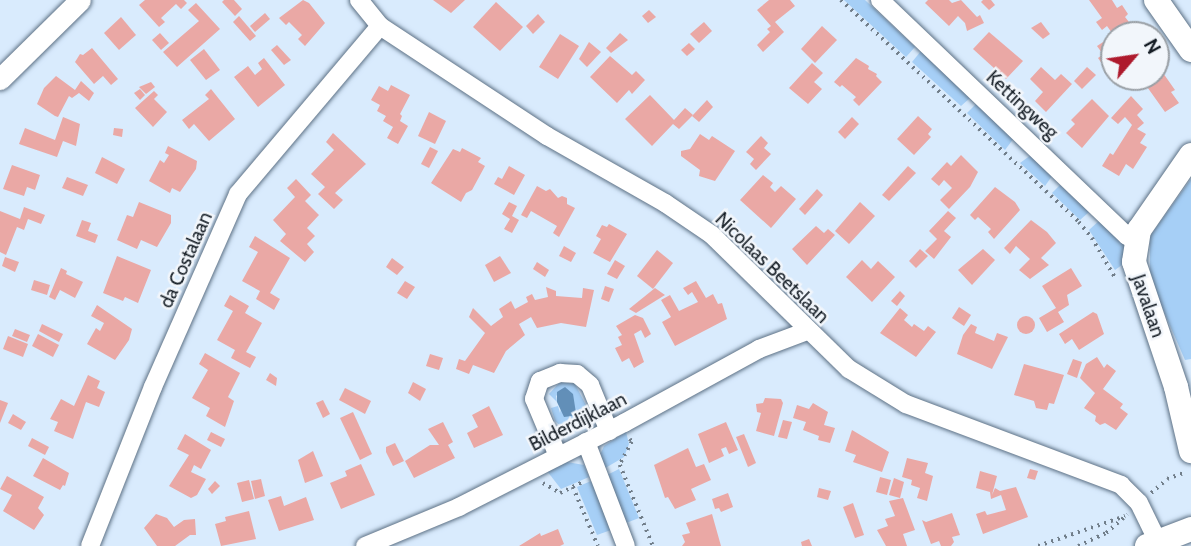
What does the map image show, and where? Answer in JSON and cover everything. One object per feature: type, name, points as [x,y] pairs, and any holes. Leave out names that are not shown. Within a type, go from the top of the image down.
[{"type":"main road","points":[[1156,0],[1191,50]]},
{"type":"main road","points":[[1136,238],[1150,212],[1191,155]]},
{"type":"main road","name":"Javalaan","points":[[1136,238],[1135,268],[1184,390],[1191,452]]},
{"type":"main road","points":[[1152,544],[1191,529]]},
{"type":"street","points":[[0,79],[80,0]]},
{"type":"street","name":"Nicolaas Beetslaan","points":[[359,0],[380,26],[547,136],[665,203],[712,235],[807,331],[849,369],[906,404],[1121,485],[1139,503],[1152,544]]},
{"type":"street","name":"Kettingweg","points":[[880,0],[1127,236],[1136,238]]},
{"type":"street","name":"da Costalaan","points":[[90,546],[153,387],[238,194],[380,26]]},
{"type":"street","name":"Bilderdijklaan","points":[[365,546],[459,507],[616,427],[759,349],[807,331]]},
{"type":"street","points":[[558,456],[534,399],[540,381],[560,373],[577,374],[590,385],[616,427]]},
{"type":"street","points":[[586,442],[626,546]]},
{"type":"path","points":[[841,0],[1079,222],[1092,238],[1119,288]]},
{"type":"path","points":[[525,473],[560,493],[620,465],[632,442],[616,427]]},
{"type":"path","points":[[620,465],[653,546]]},
{"type":"path","points":[[573,486],[597,546]]},
{"type":"path","points":[[1038,546],[1127,515]]},
{"type":"shaded area","points":[[844,0],[865,0],[915,47],[906,57]]},
{"type":"shaded area","points":[[921,51],[970,98],[961,106],[912,62]]},
{"type":"shaded area","points":[[976,104],[1014,138],[1005,150],[967,113]]},
{"type":"shaded area","points":[[1031,155],[1052,176],[1045,186],[1020,163]]},
{"type":"shaded area","points":[[1191,179],[1191,359],[1185,360],[1150,280],[1150,236]]},
{"type":"shaded area","points":[[1060,185],[1089,212],[1080,220],[1052,193]]},
{"type":"shaded area","points":[[1101,219],[1126,247],[1126,262],[1115,270],[1089,230]]},
{"type":"shaded area","points":[[560,382],[575,384],[586,405],[587,415],[582,424],[573,428],[563,428],[555,421],[551,408],[558,406],[560,413],[565,387],[556,396],[557,402],[549,394]]},
{"type":"shaded area","points":[[565,387],[573,394],[576,413],[564,417],[557,402],[557,392]]},
{"type":"shaded area","points":[[626,432],[629,444],[624,457],[602,470],[600,455],[604,446]]},
{"type":"shaded area","points":[[567,462],[584,465],[589,477],[561,489],[547,471]]},
{"type":"shaded area","points":[[619,469],[639,518],[626,523],[605,476]]},
{"type":"shaded area","points":[[591,481],[611,530],[597,535],[577,487]]},
{"type":"building","points":[[145,0],[184,0],[187,3],[181,9],[176,4],[161,18],[165,22],[159,27],[139,5]]},
{"type":"building","points":[[234,0],[242,9],[235,16],[222,2]]},
{"type":"building","points":[[303,0],[309,3],[325,23],[305,46],[298,39],[302,35],[289,22],[286,25],[279,18]]},
{"type":"building","points":[[433,0],[465,0],[451,13]]},
{"type":"building","points":[[769,0],[790,0],[795,6],[775,22],[784,32],[763,52],[757,45],[770,32],[767,29],[771,26],[757,10]]},
{"type":"building","points":[[928,0],[949,0],[952,3],[961,0],[977,17],[980,15],[984,23],[967,31],[965,23],[958,16],[949,26],[925,3]]},
{"type":"building","points":[[991,0],[995,5],[989,10],[981,2]]},
{"type":"building","points":[[1089,0],[1112,0],[1117,8],[1122,5],[1128,14],[1125,17],[1128,21],[1100,21],[1100,27],[1096,22],[1102,18]]},
{"type":"building","points":[[496,2],[523,27],[500,51],[473,27]]},
{"type":"building","points":[[196,3],[220,29],[177,67],[163,52],[199,21],[188,10]]},
{"type":"building","points":[[649,10],[656,17],[648,23],[642,16]]},
{"type":"building","points":[[265,13],[270,19],[255,32],[250,26]]},
{"type":"building","points":[[538,14],[545,22],[533,34],[526,26]]},
{"type":"building","points":[[239,16],[256,36],[250,41],[233,22]]},
{"type":"building","points":[[121,17],[136,35],[119,50],[104,33]]},
{"type":"building","points":[[704,22],[712,31],[699,43],[690,34]]},
{"type":"building","points":[[1041,22],[1050,34],[1043,39],[1031,28]]},
{"type":"building","points":[[822,26],[837,40],[815,63],[801,49]]},
{"type":"building","points":[[989,32],[1023,61],[1006,79],[973,49]]},
{"type":"building","points":[[160,33],[169,43],[161,50],[152,40]]},
{"type":"building","points":[[620,33],[628,40],[611,53],[606,48]]},
{"type":"building","points":[[560,34],[579,46],[558,79],[539,67]]},
{"type":"building","points":[[589,42],[601,52],[587,67],[579,59]]},
{"type":"building","points":[[689,43],[695,49],[687,56],[681,50]]},
{"type":"building","points":[[277,45],[291,60],[284,65],[271,50]]},
{"type":"building","points":[[92,48],[118,79],[111,85],[103,76],[94,84],[75,62],[80,54],[83,55]]},
{"type":"building","points":[[204,49],[220,70],[206,80],[190,60]]},
{"type":"building","points":[[610,56],[632,75],[636,71],[645,80],[632,94],[629,90],[617,103],[590,77]]},
{"type":"building","points":[[264,58],[285,85],[258,107],[234,77],[248,66],[255,75],[262,69],[258,63]]},
{"type":"building","points":[[856,58],[869,66],[868,69],[877,74],[882,82],[859,106],[853,100],[856,97],[834,82]]},
{"type":"building","points":[[812,63],[823,73],[814,82],[822,89],[808,104],[789,88]]},
{"type":"building","points":[[1041,67],[1055,80],[1061,74],[1072,84],[1046,112],[1035,101],[1043,92],[1030,79]]},
{"type":"building","points":[[1087,67],[1096,75],[1082,89],[1074,81]]},
{"type":"building","points":[[56,76],[75,90],[81,81],[94,93],[89,101],[79,93],[72,98],[69,96],[58,117],[55,116],[37,104],[44,88]]},
{"type":"building","points":[[151,82],[155,87],[146,94],[139,87]]},
{"type":"building","points":[[1170,83],[1175,90],[1171,92],[1179,103],[1165,112],[1150,91],[1170,91]]},
{"type":"building","points":[[391,85],[410,95],[400,114],[400,121],[408,126],[398,144],[387,138],[393,127],[383,121],[386,116],[377,111],[380,105],[371,100],[379,86],[388,91]]},
{"type":"building","points":[[140,89],[145,95],[140,100],[134,93]]},
{"type":"building","points":[[211,89],[235,119],[209,141],[194,124],[189,129],[182,120],[209,99],[205,95]]},
{"type":"building","points":[[154,91],[158,95],[154,99],[167,112],[153,127],[135,108]]},
{"type":"building","points":[[650,95],[674,120],[685,108],[693,115],[679,129],[673,124],[652,146],[625,119]]},
{"type":"building","points":[[1131,96],[1143,109],[1137,115],[1144,123],[1137,129],[1146,134],[1140,143],[1147,147],[1133,169],[1126,164],[1119,176],[1102,166],[1110,153],[1113,155],[1132,125],[1125,117],[1118,124],[1111,118]]},
{"type":"building","points":[[1092,99],[1109,116],[1082,148],[1066,133],[1075,124],[1071,120]]},
{"type":"building","points":[[707,100],[713,107],[699,122],[692,116]]},
{"type":"building","points":[[429,112],[446,121],[435,144],[418,136]]},
{"type":"building","points":[[918,116],[932,129],[928,134],[931,137],[914,155],[897,139]]},
{"type":"building","points":[[63,117],[80,124],[76,146],[63,141],[57,157],[19,144],[25,128],[55,140]]},
{"type":"building","points":[[852,117],[859,124],[845,139],[838,132]]},
{"type":"building","points":[[114,128],[123,129],[122,137],[113,135]]},
{"type":"building","points":[[333,133],[366,164],[335,193],[343,200],[334,209],[318,194],[325,187],[311,174],[334,150],[326,142]]},
{"type":"building","points":[[700,134],[709,140],[712,136],[735,151],[715,181],[699,176],[700,170],[681,156],[681,151],[690,149]]},
{"type":"building","points":[[761,136],[768,143],[764,148],[771,154],[756,170],[750,164],[754,159],[746,152]]},
{"type":"building","points":[[168,146],[197,161],[196,169],[180,192],[172,188],[170,193],[149,181],[160,160],[164,163],[169,155],[165,153]]},
{"type":"building","points":[[430,147],[438,151],[429,168],[421,164]]},
{"type":"building","points":[[462,148],[481,158],[478,162],[485,166],[472,190],[466,193],[461,202],[431,183],[453,149],[460,152]]},
{"type":"building","points":[[961,155],[978,172],[970,187],[949,209],[940,200],[952,188],[944,180],[939,186],[931,179],[947,162],[951,166]]},
{"type":"building","points":[[102,157],[125,169],[117,184],[95,173]]},
{"type":"building","points":[[12,165],[40,175],[35,190],[27,187],[24,196],[3,189]]},
{"type":"building","points":[[509,166],[525,175],[514,195],[494,184],[498,177],[502,179]]},
{"type":"building","points":[[908,166],[916,173],[889,201],[882,195]]},
{"type":"building","points":[[763,175],[773,183],[770,187],[775,192],[781,186],[796,199],[771,228],[740,200]]},
{"type":"building","points":[[67,177],[88,185],[83,196],[62,188]]},
{"type":"building","points":[[296,179],[311,195],[305,201],[319,215],[307,228],[315,236],[307,244],[314,252],[305,262],[280,241],[286,234],[273,220],[295,197],[287,188]]},
{"type":"building","points":[[537,186],[546,191],[550,189],[558,198],[567,198],[567,204],[575,208],[559,237],[553,233],[557,226],[531,211],[527,218],[521,215]]},
{"type":"building","points":[[995,187],[1015,202],[1020,210],[994,239],[988,232],[991,229],[978,217],[975,220],[970,215]]},
{"type":"building","points":[[817,189],[823,195],[805,215],[799,209]]},
{"type":"building","points":[[139,202],[171,215],[171,223],[157,247],[141,240],[137,249],[117,240],[127,215],[133,217]]},
{"type":"building","points":[[509,202],[517,206],[512,216],[519,220],[512,233],[504,229],[510,219],[502,214]]},
{"type":"building","points":[[860,202],[875,216],[849,244],[835,231]]},
{"type":"building","points":[[24,207],[45,215],[41,224],[28,219],[24,230],[17,227],[6,255],[0,252],[0,211],[20,219]]},
{"type":"building","points":[[948,211],[956,218],[944,231],[951,237],[934,259],[925,251],[937,239],[929,231]]},
{"type":"building","points":[[82,220],[91,223],[88,231],[98,235],[95,243],[76,236]]},
{"type":"building","points":[[1031,220],[1056,243],[1041,258],[1049,265],[1030,279],[1019,270],[1030,259],[1016,246],[1010,254],[1004,248]]},
{"type":"building","points":[[609,224],[627,234],[610,262],[593,253],[601,239],[596,236],[602,225],[607,227]]},
{"type":"building","points":[[816,226],[824,233],[828,229],[835,235],[807,265],[792,249]]},
{"type":"building","points":[[255,236],[290,258],[270,293],[280,299],[274,310],[256,299],[260,291],[242,281],[258,252],[249,247]]},
{"type":"building","points":[[564,246],[576,253],[571,262],[559,256]]},
{"type":"building","points":[[920,249],[928,256],[916,268],[909,261]]},
{"type":"building","points":[[983,249],[995,260],[972,285],[958,270]]},
{"type":"building","points":[[657,250],[673,263],[653,289],[637,276]]},
{"type":"building","points":[[117,256],[151,270],[138,303],[125,297],[123,301],[103,293]]},
{"type":"building","points":[[500,256],[511,273],[494,282],[485,265]]},
{"type":"building","points":[[5,257],[19,262],[15,272],[2,266]]},
{"type":"building","points":[[392,258],[404,267],[397,275],[386,267]]},
{"type":"building","points":[[615,260],[625,266],[617,279],[607,274]]},
{"type":"building","points":[[862,260],[871,269],[878,261],[895,277],[872,302],[846,277]]},
{"type":"building","points":[[537,262],[549,270],[545,277],[533,269]]},
{"type":"building","points":[[61,268],[67,271],[66,274],[83,282],[75,298],[60,290],[55,300],[49,297]]},
{"type":"building","points":[[1071,268],[1082,286],[1067,295],[1069,305],[1058,312],[1064,322],[1047,332],[1039,318],[1056,308],[1042,286]]},
{"type":"building","points":[[34,280],[50,285],[47,295],[31,290]]},
{"type":"building","points":[[405,281],[415,287],[407,299],[397,293]]},
{"type":"building","points":[[696,281],[706,298],[713,294],[718,304],[722,303],[727,319],[675,346],[662,322],[671,317],[661,300],[670,295],[679,311],[698,302],[692,292],[688,295],[683,288]]},
{"type":"building","points":[[605,286],[614,289],[609,302],[601,299]]},
{"type":"building","points":[[546,287],[556,291],[556,296],[582,298],[583,288],[594,290],[586,327],[561,323],[537,328],[531,317],[519,324],[525,335],[506,351],[494,373],[473,365],[469,374],[456,369],[459,359],[465,361],[485,333],[469,317],[473,308],[491,326],[503,317],[499,309],[511,301],[515,309],[528,302],[526,297],[532,294],[535,300],[548,297]]},
{"type":"building","points":[[655,288],[665,295],[636,313],[629,309]]},
{"type":"building","points":[[900,291],[905,296],[897,306],[891,301]]},
{"type":"building","points":[[230,295],[249,306],[245,313],[262,323],[246,352],[256,357],[250,368],[231,358],[235,350],[217,340],[233,311],[224,306]]},
{"type":"building","points":[[97,305],[132,329],[129,340],[115,360],[87,344],[96,328],[100,331],[104,323],[91,316]]},
{"type":"building","points":[[959,307],[971,315],[964,326],[952,318]]},
{"type":"building","points":[[900,308],[908,315],[904,320],[912,327],[914,324],[924,331],[928,326],[936,332],[916,357],[880,333]]},
{"type":"building","points":[[1093,312],[1097,314],[1104,334],[1079,350],[1072,339],[1065,344],[1059,334]]},
{"type":"building","points":[[635,315],[643,318],[651,334],[645,338],[641,330],[634,334],[644,362],[634,368],[629,358],[622,362],[615,348],[622,345],[618,337],[622,335],[616,326]]},
{"type":"building","points":[[1026,316],[1032,319],[1035,325],[1032,331],[1026,334],[1020,331],[1017,325],[1020,319]]},
{"type":"building","points":[[42,324],[63,334],[59,342],[39,331]]},
{"type":"building","points":[[971,324],[977,327],[975,333],[994,341],[997,333],[1008,337],[992,369],[957,354],[963,335]]},
{"type":"building","points":[[15,329],[30,335],[27,342],[12,336]]},
{"type":"building","points":[[38,334],[59,345],[53,357],[32,346]]},
{"type":"building","points":[[8,336],[28,344],[23,357],[3,349]]},
{"type":"building","points":[[205,353],[240,373],[228,397],[234,401],[225,427],[206,416],[210,408],[192,398],[208,370],[199,364]]},
{"type":"building","points":[[430,354],[443,358],[439,370],[426,366]]},
{"type":"building","points":[[1097,357],[1104,368],[1107,364],[1116,371],[1103,389],[1123,404],[1120,408],[1128,414],[1116,430],[1105,423],[1100,425],[1095,421],[1096,416],[1084,408],[1095,393],[1080,378],[1086,364]]},
{"type":"building","points":[[1073,359],[1082,362],[1077,378],[1067,374]]},
{"type":"building","points":[[1024,364],[1064,375],[1054,404],[1049,403],[1047,410],[1036,408],[1034,401],[1014,395]]},
{"type":"building","points":[[270,373],[277,378],[276,386],[266,380]]},
{"type":"building","points":[[88,375],[100,381],[97,388],[105,392],[99,407],[86,402],[73,439],[54,431],[58,422],[50,419],[61,399],[74,406]]},
{"type":"building","points":[[413,382],[426,389],[420,401],[408,393]]},
{"type":"building","points":[[345,388],[371,401],[365,414],[339,400]]},
{"type":"building","points":[[765,398],[781,399],[783,403],[774,436],[756,431],[761,413],[757,412],[756,404],[763,403]]},
{"type":"building","points":[[0,400],[8,403],[0,423]]},
{"type":"building","points":[[323,400],[330,414],[323,418],[316,403]]},
{"type":"building","points":[[813,403],[828,412],[824,425],[835,428],[830,443],[818,440],[819,436],[803,430],[806,422],[793,418],[797,405],[809,409]]},
{"type":"building","points":[[489,406],[503,435],[474,448],[467,433],[478,427],[472,415]]},
{"type":"building","points":[[353,412],[372,454],[360,460],[340,418]]},
{"type":"building","points":[[13,414],[26,422],[21,430],[8,423]]},
{"type":"building","points":[[783,420],[792,422],[787,439],[778,437]]},
{"type":"building","points":[[443,422],[453,442],[448,445],[455,458],[414,478],[405,461],[430,445],[439,445],[428,429]]},
{"type":"building","points":[[726,422],[738,450],[729,454],[726,447],[721,449],[724,456],[709,463],[698,434]]},
{"type":"building","points":[[852,430],[889,452],[882,472],[853,462],[856,455],[845,451]]},
{"type":"building","points":[[211,432],[225,439],[221,447],[207,440]]},
{"type":"building","points":[[185,434],[211,450],[201,469],[194,465],[191,472],[206,479],[197,495],[191,498],[169,486],[189,455],[177,449]]},
{"type":"building","points":[[744,434],[756,463],[748,467],[736,437]]},
{"type":"building","points":[[32,438],[49,447],[45,455],[28,446]]},
{"type":"building","points":[[395,443],[404,461],[393,466],[386,447]]},
{"type":"building","points":[[688,448],[696,467],[704,464],[711,480],[691,489],[696,500],[675,509],[668,497],[665,498],[654,465]]},
{"type":"building","points":[[313,451],[323,476],[305,483],[298,460]]},
{"type":"building","points":[[43,458],[69,473],[65,486],[60,490],[33,476]]},
{"type":"building","points":[[907,458],[928,463],[925,473],[933,476],[927,501],[917,498],[920,488],[911,485],[912,480],[902,477]]},
{"type":"building","points":[[361,464],[375,495],[341,509],[330,483],[347,476],[345,471]]},
{"type":"building","points":[[1030,469],[1038,471],[1035,480],[1027,478]]},
{"type":"building","points":[[980,471],[997,476],[992,495],[995,488],[1000,491],[1016,487],[1028,517],[983,534],[976,514],[985,511],[987,515],[1006,510],[1001,495],[991,499],[990,492],[976,488]]},
{"type":"building","points":[[7,476],[44,497],[38,508],[44,515],[34,530],[3,511],[12,495],[0,489]]},
{"type":"building","points":[[880,477],[891,480],[887,495],[876,492]]},
{"type":"building","points":[[894,478],[904,482],[900,498],[889,495]]},
{"type":"building","points":[[261,479],[265,496],[255,499],[251,481]]},
{"type":"building","points":[[249,480],[254,499],[242,502],[237,483]]},
{"type":"building","points":[[215,481],[220,486],[212,494],[208,489]]},
{"type":"building","points":[[819,488],[831,491],[828,500],[817,497]]},
{"type":"building","points":[[728,493],[733,507],[721,512],[719,508],[715,509],[712,499]]},
{"type":"building","points":[[281,496],[284,506],[306,497],[314,520],[279,531],[268,500]]},
{"type":"building","points":[[903,498],[915,530],[903,534],[907,546],[886,546],[877,530],[888,526],[885,519],[895,516],[889,501]]},
{"type":"building","points":[[853,503],[864,535],[855,538],[843,507]]},
{"type":"building","points":[[249,511],[256,539],[221,546],[215,524],[226,521],[225,517]]},
{"type":"building","points":[[952,513],[960,535],[952,537],[954,542],[951,546],[941,546],[939,541],[931,544],[922,520],[926,522]]},
{"type":"building","points":[[156,514],[167,518],[174,527],[184,520],[195,519],[196,535],[190,535],[175,546],[157,546],[144,528]]},
{"type":"building","points":[[712,514],[721,546],[682,546],[685,542],[682,535],[690,533],[686,523]]},
{"type":"building","points":[[558,529],[564,544],[560,546],[519,546],[540,533],[541,536]]},
{"type":"building","points":[[809,539],[812,546],[802,546],[801,542]]}]
